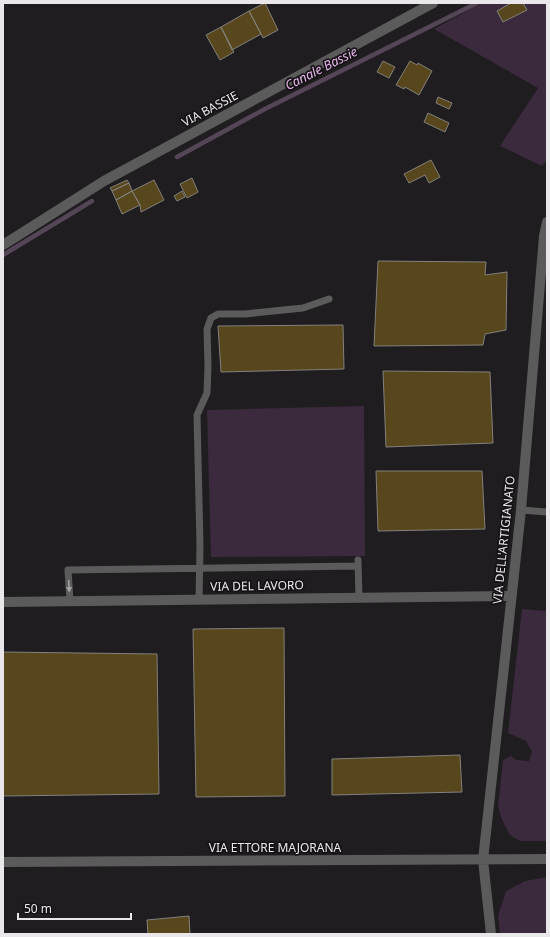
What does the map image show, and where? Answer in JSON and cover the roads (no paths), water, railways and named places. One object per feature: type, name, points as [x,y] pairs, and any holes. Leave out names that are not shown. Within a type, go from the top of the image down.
[{"type":"street","name":"VIA BASSIE","points":[[3,244],[104,181],[433,3]]},
{"type":"street","name":"VIA DELL'ARTIGIANATO","points":[[491,934],[483,860],[521,510],[544,236],[547,222]]},
{"type":"street","name":"VIA DEL LAVORO","points":[[3,602],[511,596]]},
{"type":"street","name":"VIA ETTORE MAJORANA","points":[[3,862],[547,859]]},
{"type":"lane","points":[[199,600],[200,546],[198,415],[207,393],[207,329],[211,318],[218,314],[245,314],[303,308],[329,300]]},
{"type":"lane","points":[[521,510],[547,512]]},
{"type":"lane","points":[[70,601],[68,570],[358,563],[359,598]]},
{"type":"waterway","name":"Canale Bassie","points":[[177,157],[265,109],[477,3]]},
{"type":"waterway","name":"Canale Bassie","points":[[3,255],[92,201]]}]
